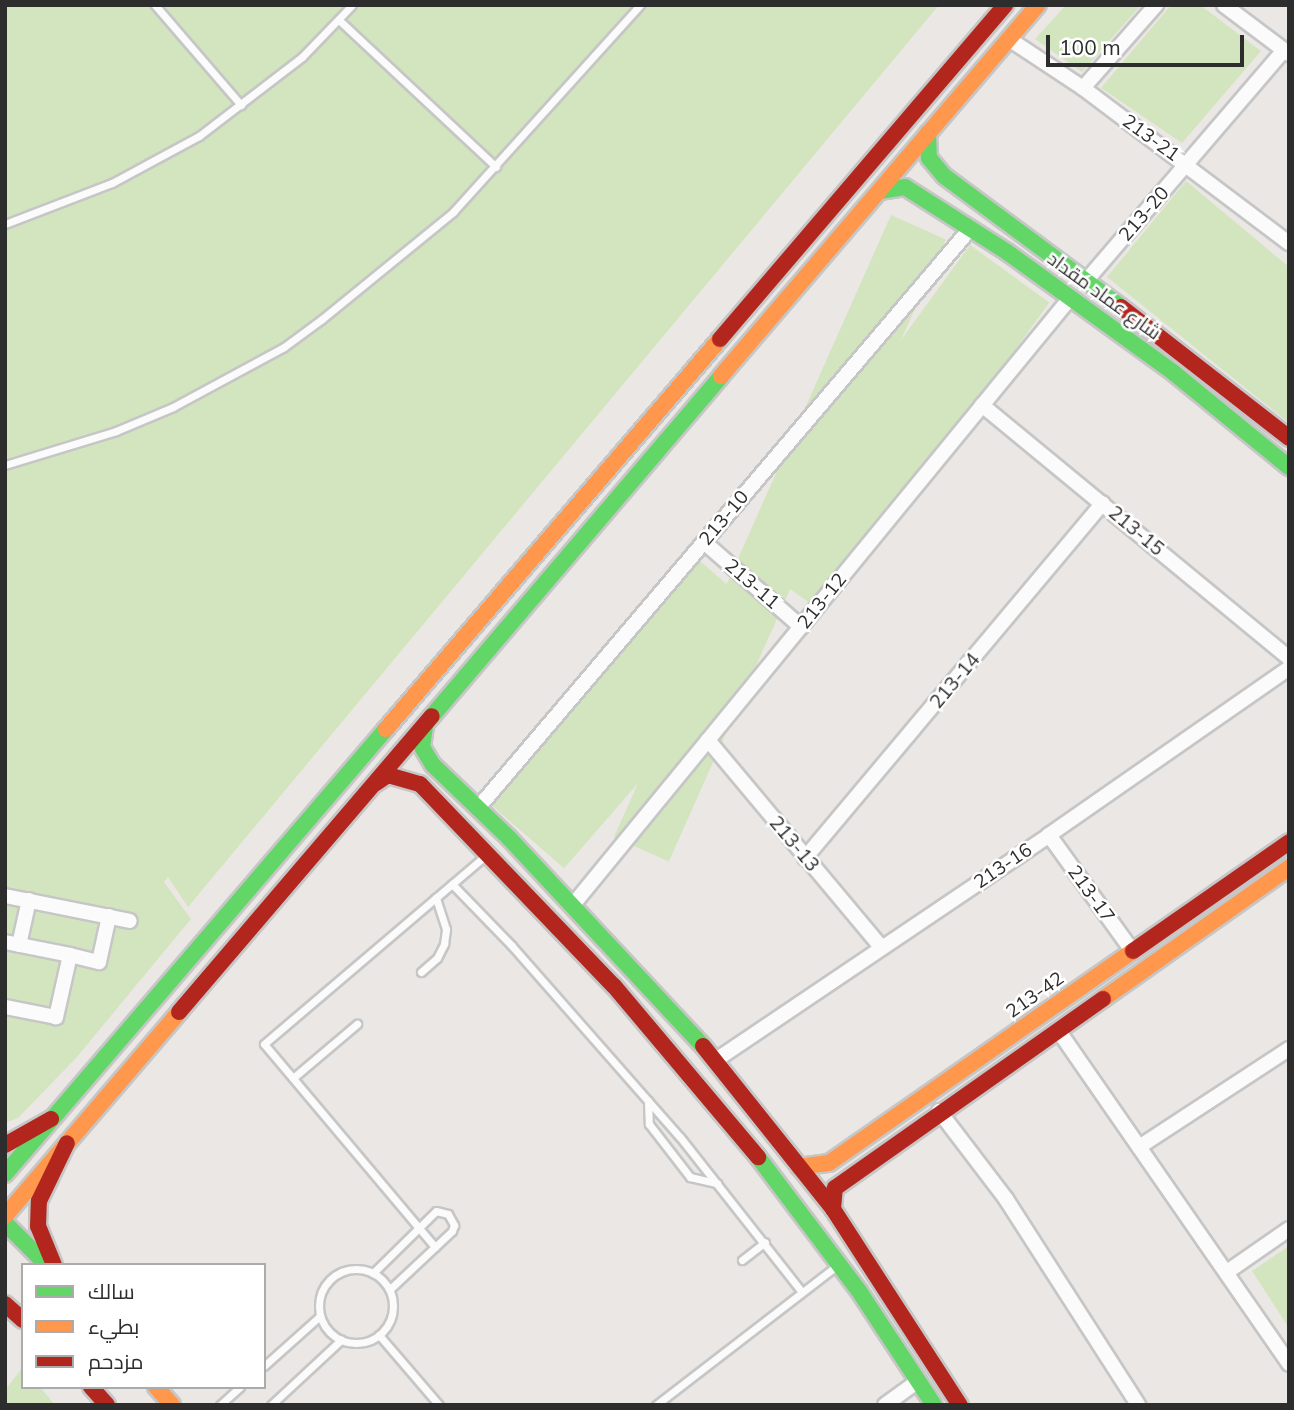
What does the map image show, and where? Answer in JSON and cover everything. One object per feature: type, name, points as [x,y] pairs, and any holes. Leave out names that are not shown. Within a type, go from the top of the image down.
[{"type":"main road","points":[[5,1174],[1005,5]]},
{"type":"main road","points":[[5,1216],[1038,5]]},
{"type":"main road","name":"شارع عماد مقداد","points":[[928,133],[929,158],[944,176],[1215,378],[1289,438]]},
{"type":"main road","name":"شارع عماد مقداد","points":[[880,191],[905,187],[971,228],[1071,297],[1214,404],[1289,467]]},
{"type":"main road","points":[[425,726],[422,747],[430,761],[572,906],[716,1060],[833,1209],[960,1405]]},
{"type":"main road","points":[[414,780],[417,762],[430,761]]},
{"type":"main road","points":[[375,784],[388,775],[414,780],[633,1007],[776,1178],[840,1263],[934,1405]]},
{"type":"main road","name":"213-42","points":[[800,1167],[829,1163],[1289,842]]},
{"type":"main road","points":[[833,1209],[835,1188],[939,1111],[1289,868]]},
{"type":"main road","points":[[633,1007],[650,991]]},
{"type":"main road","points":[[5,1145],[51,1119]]},
{"type":"main road","points":[[53,1263],[38,1226],[39,1200],[67,1143]]},
{"type":"main road","points":[[5,1223],[45,1263]]},
{"type":"main road","points":[[5,1304],[21,1319]]},
{"type":"main road","points":[[92,1389],[107,1405]]},
{"type":"main road","points":[[158,1389],[172,1405]]},
{"type":"street","points":[[1083,88],[1156,5]]},
{"type":"street","points":[[1224,5],[1286,52]]},
{"type":"street","name":"213-21","points":[[1009,39],[1083,88],[1289,243]]},
{"type":"street","name":"213-20","points":[[1086,281],[1286,52]]},
{"type":"street","name":"213-10","points":[[478,808],[971,228]]},
{"type":"street","name":"213-12","points":[[572,906],[1071,297]]},
{"type":"street","name":"213-15","points":[[982,405],[1289,658]]},
{"type":"street","name":"213-14","points":[[805,858],[1103,503]]},
{"type":"street","name":"213-11","points":[[704,542],[801,627]]},
{"type":"street","name":"213-16","points":[[716,1060],[1049,835],[1289,668]]},
{"type":"street","name":"213-13","points":[[708,740],[881,947]]},
{"type":"street","name":"213-17","points":[[1049,835],[1133,952]]},
{"type":"street","points":[[5,895],[130,921]]},
{"type":"street","points":[[29,900],[12,943],[99,962],[109,916]]},
{"type":"street","points":[[5,1007],[56,1017],[70,955]]},
{"type":"street","points":[[1058,1030],[1289,1364]]},
{"type":"street","points":[[1139,1147],[1289,1049]]},
{"type":"street","points":[[939,1111],[1006,1199],[1138,1405]]},
{"type":"street","points":[[1227,1272],[1289,1229]]},
{"type":"street","points":[[885,1405],[918,1381]]},
{"type":"lane","points":[[155,5],[241,105]]},
{"type":"lane","points":[[5,224],[150,165],[200,136],[302,57],[352,5]]},
{"type":"lane","points":[[5,465],[76,444],[162,412],[284,347],[408,251],[453,212],[640,5]]},
{"type":"lane","points":[[339,20],[496,167]]},
{"type":"lane","points":[[435,1247],[264,1044],[488,854]]},
{"type":"lane","points":[[452,884],[512,946],[648,1100],[765,1242],[802,1292]]},
{"type":"lane","points":[[421,972],[437,958],[444,944],[446,929],[436,898]]},
{"type":"lane","points":[[293,1078],[357,1024]]},
{"type":"lane","points":[[648,1100],[649,1124],[690,1177],[718,1184]]},
{"type":"lane","points":[[373,1273],[436,1211],[448,1214],[454,1225],[452,1231],[390,1289]]},
{"type":"lane","points":[[742,1260],[765,1242]]},
{"type":"lane","points":[[656,1405],[840,1263]]},
{"type":"lane","points":[[348,1269],[373,1273],[390,1289],[393,1299],[391,1319],[379,1335],[361,1343],[341,1340],[328,1330],[320,1316],[320,1296],[330,1279],[348,1269]]},
{"type":"lane","points":[[266,1364],[320,1316]]},
{"type":"lane","points":[[379,1335],[439,1405]]},
{"type":"lane","points":[[271,1405],[341,1340]]},
{"type":"lane","points":[[220,1405],[238,1389]]},
{"type":"green space","points":[[5,5],[939,5],[188,907],[168,877],[164,882],[191,919],[76,1058],[18,1118],[5,1123]]},
{"type":"green space","points":[[1066,5],[1141,5],[1082,72],[1035,39]]},
{"type":"green space","points":[[1171,5],[1200,5],[1261,51],[1182,143],[1101,88]]},
{"type":"green space","points":[[1186,181],[1289,267],[1289,423],[1107,277]]},
{"type":"green space","points":[[891,215],[946,239],[669,862],[614,837]]},
{"type":"green space","points":[[970,245],[1049,303],[824,613],[744,556]]},
{"type":"green space","points":[[700,561],[775,626],[564,868],[489,803]]},
{"type":"green space","points":[[1289,1246],[1289,1328],[1252,1271]]},
{"type":"green space","points":[[21,1370],[21,1389],[42,1389],[55,1405],[5,1405],[5,1390]]},
{"type":"traffic: fast","points":[[928,133],[929,158],[944,176],[1121,307]]},
{"type":"traffic: fast","points":[[880,191],[905,187],[1007,252],[1174,373],[1289,467]]},
{"type":"traffic: fast","points":[[432,716],[721,376]]},
{"type":"traffic: fast","points":[[425,726],[422,747],[433,765],[509,838],[703,1046]]},
{"type":"traffic: fast","points":[[5,1174],[386,729]]},
{"type":"traffic: fast","points":[[758,1157],[859,1291],[934,1405]]},
{"type":"traffic: fast","points":[[5,1223],[45,1263]]},
{"type":"traffic: slow","points":[[721,376],[1038,5]]},
{"type":"traffic: slow","points":[[386,729],[720,339]]},
{"type":"traffic: slow","points":[[1103,999],[1289,868]]},
{"type":"traffic: slow","points":[[799,1167],[829,1163],[1133,951]]},
{"type":"traffic: slow","points":[[5,1216],[179,1012]]},
{"type":"traffic: slow","points":[[158,1389],[172,1405]]},
{"type":"traffic: jam","points":[[720,339],[1005,5]]},
{"type":"traffic: jam","points":[[1121,307],[1289,438]]},
{"type":"traffic: jam","points":[[179,1012],[432,716]]},
{"type":"traffic: jam","points":[[376,783],[388,775],[420,784],[614,986],[758,1157]]},
{"type":"traffic: jam","points":[[1133,951],[1289,842]]},
{"type":"traffic: jam","points":[[833,1209],[835,1188],[1103,999]]},
{"type":"traffic: jam","points":[[703,1046],[833,1209],[960,1405]]},
{"type":"traffic: jam","points":[[5,1145],[51,1119]]},
{"type":"traffic: jam","points":[[53,1263],[38,1226],[39,1201],[67,1143]]},
{"type":"traffic: jam","points":[[5,1304],[21,1318]]},
{"type":"traffic: jam","points":[[93,1389],[107,1405]]}]
